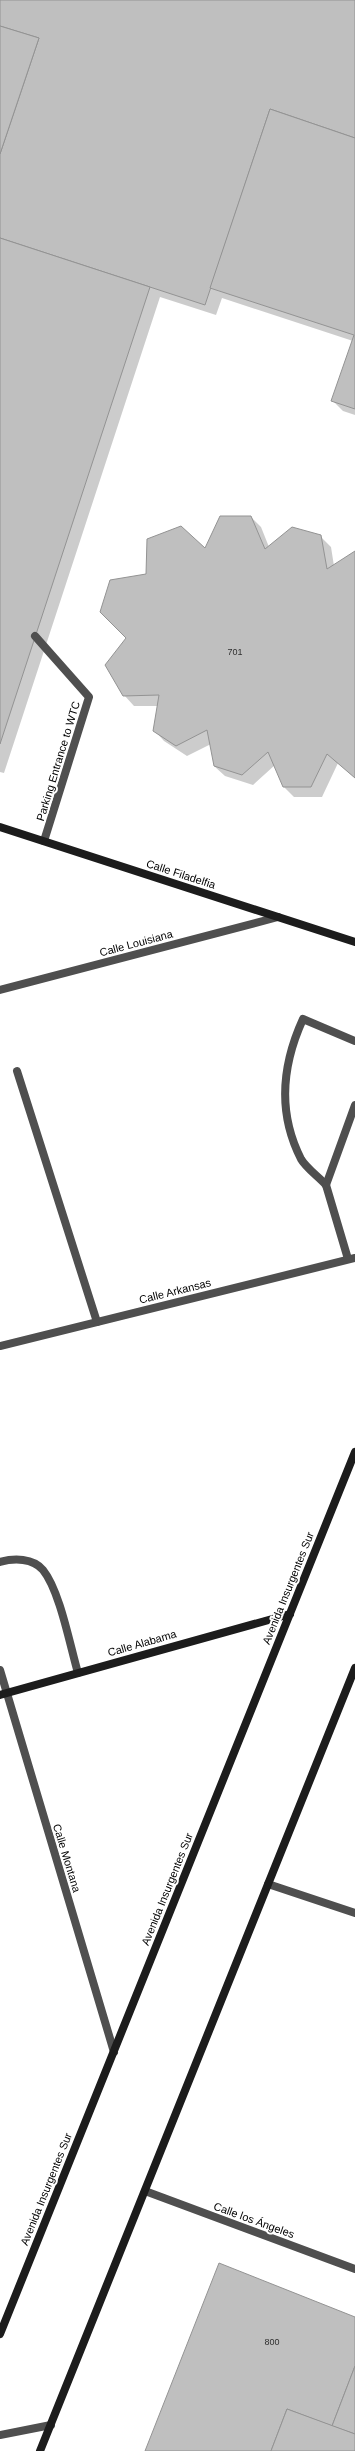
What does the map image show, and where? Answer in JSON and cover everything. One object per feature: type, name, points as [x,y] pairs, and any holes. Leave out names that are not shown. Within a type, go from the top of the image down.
[{"type":"main road","name":"Calle Filadelfia","points":[[0,827],[355,942]]},
{"type":"main road","name":"Avenida Insurgentes Sur","points":[[0,2334],[355,1452]]},
{"type":"main road","name":"Calle Alabama","points":[[3,1694],[290,1614]]},
{"type":"main road","points":[[40,2451],[355,1668]]},
{"type":"street","name":"Parking Entrance to WTC","points":[[35,636],[89,697],[44,841]]},
{"type":"street","name":"Calle Louisiana","points":[[0,990],[278,916]]},
{"type":"street","points":[[352,1258],[326,1185],[301,1160],[286,1112],[284,1094],[291,1045],[303,1019],[355,1041]]},
{"type":"street","points":[[17,1071],[97,1322]]},
{"type":"street","points":[[326,1185],[355,1105]]},
{"type":"street","name":"Calle Arkansas","points":[[0,1346],[352,1258]]},
{"type":"street","points":[[0,1562],[26,1560],[42,1569],[52,1585],[78,1673]]},
{"type":"street","name":"Calle Montana","points":[[0,1670],[3,1694],[114,2052]]},
{"type":"street","points":[[268,1884],[355,1913]]},
{"type":"street","name":"Calle los Ángeles","points":[[145,2191],[355,2269]]},
{"type":"street","points":[[0,2435],[51,2425]]},
{"type":"building","points":[[0,0],[355,0],[355,138],[270,109],[205,305],[0,238],[0,154],[39,38],[0,26]]},
{"type":"building","points":[[0,26],[39,38],[0,154]]},
{"type":"building","points":[[270,109],[355,138],[355,409],[331,401],[354,335],[210,288]]},
{"type":"building","points":[[0,238],[150,287],[0,744]]},
{"type":"building","points":[[220,516],[251,516],[265,549],[292,527],[321,535],[327,569],[355,551],[355,778],[327,754],[311,787],[283,787],[268,752],[242,775],[214,766],[207,730],[176,746],[153,731],[159,695],[123,696],[105,665],[126,638],[100,612],[110,580],[146,574],[147,539],[181,526],[205,548]]},
{"type":"building","points":[[219,2263],[355,2317],[355,2366],[332,2426],[287,2409],[271,2451],[145,2451]]},
{"type":"building","points":[[355,2366],[355,2434],[332,2426]]},
{"type":"building","points":[[287,2409],[355,2434],[355,2451],[271,2451]]}]
